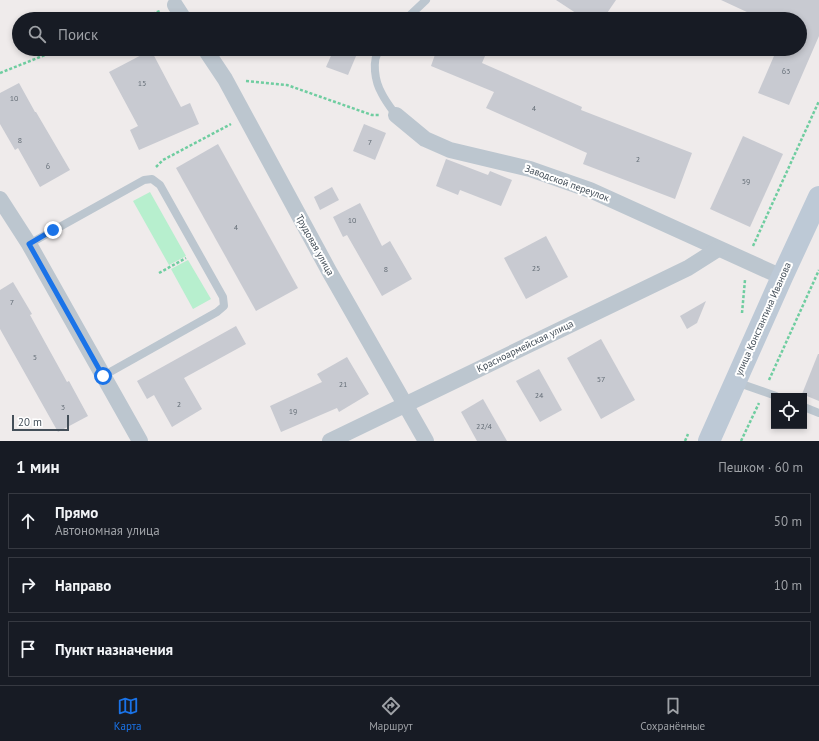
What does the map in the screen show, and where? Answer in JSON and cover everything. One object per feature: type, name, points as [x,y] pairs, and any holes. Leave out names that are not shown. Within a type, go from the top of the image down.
[{"type":"street","points":[[175,5],[180,12]]},
{"type":"street","name":"Трудовая улица","points":[[209,56],[225,79],[329,271],[426,441]]},
{"type":"street","name":"Заводской переулок","points":[[396,115],[425,139],[450,150],[530,169],[590,190],[782,277]]},
{"type":"street","name":"улица Константина Иванова","points":[[709,441],[819,197]]},
{"type":"street","points":[[0,199],[29,244],[140,441]]},
{"type":"street","name":"Красноармейская улица","points":[[330,441],[688,268],[718,249]]},
{"type":"lane","points":[[413,12],[426,0]]},
{"type":"lane","points":[[377,56],[375,70],[381,93],[396,115]]},
{"type":"lane","points":[[29,244],[144,180],[152,179],[157,181],[160,185],[223,297],[224,306],[221,309],[103,376]]},
{"type":"lane","points":[[736,381],[771,394]]},
{"type":"lane","points":[[807,408],[819,412]]},
{"type":"path","points":[[156,12],[175,5]]},
{"type":"path","points":[[0,73],[42,56]]},
{"type":"path","points":[[225,79],[287,85],[372,115],[396,115]]},
{"type":"path","points":[[152,179],[158,165],[163,160],[219,131]]},
{"type":"path","points":[[159,273],[197,252]]},
{"type":"path","points":[[741,441],[819,270]]},
{"type":"green space","points":[[150,192],[186,256],[169,265],[133,201]]},
{"type":"green space","points":[[188,260],[211,299],[193,309],[171,269]]},
{"type":"building","points":[[556,0],[616,0],[608,12],[574,12]]},
{"type":"building","points":[[721,0],[819,0],[819,36],[789,105],[758,93],[774,56],[807,56],[807,12],[747,12]]},
{"type":"building","points":[[140,56],[154,56],[181,107],[190,103],[199,124],[139,150],[130,130],[138,126],[109,72]]},
{"type":"building","points":[[331,56],[356,56],[348,75],[326,67]]},
{"type":"building","points":[[435,56],[485,56],[482,63],[582,107],[581,110],[692,153],[675,199],[583,164],[587,153],[486,108],[494,92],[431,66]]},
{"type":"building","points":[[19,83],[70,170],[40,187],[18,148],[15,150],[0,124],[0,93]]},
{"type":"building","points":[[364,124],[386,133],[375,160],[353,151]]},
{"type":"building","points":[[743,136],[783,154],[750,227],[710,209]]},
{"type":"building","points":[[218,144],[298,288],[256,311],[176,168]]},
{"type":"building","points":[[446,159],[488,175],[490,171],[512,180],[501,206],[460,190],[458,195],[436,186]]},
{"type":"building","points":[[332,187],[339,200],[320,210],[314,197]]},
{"type":"building","points":[[360,203],[382,246],[390,241],[412,279],[382,296],[347,235],[343,237],[333,217]]},
{"type":"building","points":[[546,236],[568,277],[526,299],[504,258]]},
{"type":"building","points":[[13,282],[32,314],[30,315],[67,382],[69,381],[88,416],[58,432],[0,329],[0,290]]},
{"type":"building","points":[[706,301],[697,323],[687,329],[680,316]]},
{"type":"building","points":[[236,326],[246,344],[184,378],[202,409],[172,427],[154,395],[147,399],[137,381]]},
{"type":"building","points":[[601,339],[635,400],[601,419],[567,358]]},
{"type":"building","points":[[819,354],[819,401],[807,396],[807,393],[802,393]]},
{"type":"building","points":[[347,357],[369,394],[339,412],[337,408],[281,432],[270,406],[322,382],[317,374]]},
{"type":"building","points":[[539,369],[562,410],[540,422],[516,381]]},
{"type":"building","points":[[483,399],[507,441],[477,441],[461,412]]},
{"type":"route","points":[[53,230],[29,244],[103,376]]}]
